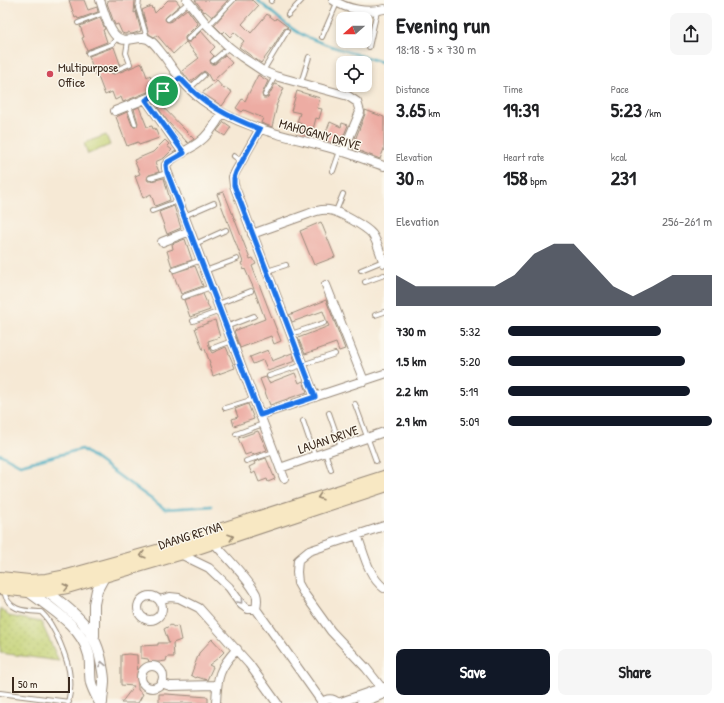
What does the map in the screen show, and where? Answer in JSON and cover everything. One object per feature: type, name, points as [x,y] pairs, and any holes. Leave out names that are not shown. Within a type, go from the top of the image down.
[{"type":"main road","name":"DAANG REYNA","points":[[2,583],[28,586],[67,587],[212,538],[384,476]]},
{"type":"main road","name":"DAANG REYNA","points":[[212,538],[384,486]]},
{"type":"main road","name":"DAANG REYNA","points":[[46,586],[67,576],[177,550]]},
{"type":"street","points":[[100,0],[110,28],[118,38],[128,41],[142,37],[147,38]]},
{"type":"street","points":[[189,1],[207,24],[229,47],[263,71],[275,76],[348,96],[357,102],[360,112],[341,151]]},
{"type":"street","points":[[335,1],[354,9],[380,10]]},
{"type":"street","name":"MAHOGANY DRIVE","points":[[147,38],[153,42],[189,88],[201,99],[222,113],[260,129],[341,151],[384,166]]},
{"type":"street","points":[[115,111],[146,100],[163,91],[180,78]]},
{"type":"street","points":[[146,100],[184,153]]},
{"type":"street","points":[[222,113],[208,135],[184,153],[168,162],[166,165],[167,172],[284,478]]},
{"type":"street","points":[[260,129],[241,161],[234,178],[234,185],[315,397]]},
{"type":"street","points":[[252,234],[316,211],[336,211],[367,229],[374,238],[383,258]]},
{"type":"street","points":[[162,242],[190,231]]},
{"type":"street","points":[[326,285],[364,381]]},
{"type":"street","points":[[260,415],[384,374]]},
{"type":"street","name":"LAUAN DRIVE","points":[[280,468],[384,432]]},
{"type":"street","points":[[383,690],[331,631],[303,592],[298,583],[297,572],[298,560],[309,551],[384,526]]},
{"type":"street","points":[[357,535],[372,575],[378,584],[384,588]]},
{"type":"street","points":[[212,538],[256,594],[258,601],[256,609],[322,702],[330,699],[338,703],[383,690]]},
{"type":"street","points":[[177,550],[209,568],[229,587],[242,605],[248,609],[256,609]]},
{"type":"street","points":[[94,638],[95,597],[105,575]]},
{"type":"street","points":[[28,586],[65,620],[83,642],[88,654],[91,683],[101,703]]},
{"type":"street","points":[[46,586],[88,627],[94,638],[102,662],[104,681],[101,703]]},
{"type":"street","points":[[159,600],[170,597],[179,598],[199,608],[237,649],[273,702]]},
{"type":"street","points":[[216,703],[217,685],[226,661],[237,649]]},
{"type":"street","points":[[161,683],[170,686],[217,685]]},
{"type":"street","points":[[361,703],[383,690]]},
{"type":"lane","points":[[139,0],[138,8],[147,38]]},
{"type":"lane","points":[[188,39],[233,0]]},
{"type":"lane","points":[[288,15],[302,0]]},
{"type":"lane","points":[[168,19],[189,1]]},
{"type":"lane","points":[[322,37],[335,1]]},
{"type":"lane","points":[[372,35],[380,10]]},
{"type":"lane","points":[[78,22],[105,13]]},
{"type":"lane","points":[[263,71],[287,31]]},
{"type":"lane","points":[[88,53],[112,44],[118,38]]},
{"type":"lane","points":[[113,71],[130,64],[126,53],[128,41]]},
{"type":"lane","points":[[213,61],[229,47]]},
{"type":"lane","points":[[301,83],[309,57]]},
{"type":"lane","points":[[189,88],[204,75]]},
{"type":"lane","points":[[265,95],[275,76]]},
{"type":"lane","points":[[129,106],[135,124]]},
{"type":"lane","points":[[333,171],[341,151]]},
{"type":"lane","points":[[234,156],[241,161]]},
{"type":"lane","points":[[150,178],[167,172]]},
{"type":"lane","points":[[336,211],[343,194]]},
{"type":"lane","points":[[152,211],[178,201]]},
{"type":"lane","points":[[184,216],[214,203]]},
{"type":"lane","points":[[195,244],[226,230]]},
{"type":"lane","points":[[361,270],[383,258]]},
{"type":"lane","points":[[205,271],[237,259]]},
{"type":"lane","points":[[174,270],[201,260]]},
{"type":"lane","points":[[267,271],[286,264]]},
{"type":"lane","points":[[365,282],[384,275]]},
{"type":"lane","points":[[182,298],[211,287]]},
{"type":"lane","points":[[193,320],[251,291]]},
{"type":"lane","points":[[376,315],[384,312]]},
{"type":"lane","points":[[226,327],[254,316]]},
{"type":"lane","points":[[291,334],[324,323]]},
{"type":"lane","points":[[213,348],[232,341]]},
{"type":"lane","points":[[269,376],[335,354]]},
{"type":"lane","points":[[225,408],[254,399]]},
{"type":"lane","points":[[355,404],[376,461]]},
{"type":"lane","points":[[329,413],[341,447]]},
{"type":"lane","points":[[303,421],[315,456]]},
{"type":"lane","points":[[236,434],[263,424]]},
{"type":"lane","points":[[246,461],[274,452]]},
{"type":"lane","points":[[325,452],[331,470]]},
{"type":"lane","points":[[0,693],[49,701],[69,702],[71,690],[66,658],[49,619],[41,612],[27,612],[16,609],[8,602],[2,583]]},
{"type":"green space","points":[[106,135],[110,145],[88,154],[84,143]]},
{"type":"green space","points":[[0,608],[9,616],[41,622],[59,661],[0,653]]},
{"type":"building","points":[[69,0],[84,0],[88,10],[97,7],[98,12],[78,19],[77,17],[75,18]]},
{"type":"building","points":[[108,0],[135,0],[134,13],[136,12],[141,31],[132,34],[129,32],[125,34],[122,33],[118,24],[115,25],[107,3]]},
{"type":"building","points":[[168,0],[176,0],[180,5],[166,17],[166,21],[170,22],[187,9],[198,24],[185,37],[186,42],[173,54],[157,35],[154,37],[149,34],[142,10],[151,6],[155,13]]},
{"type":"building","points":[[195,0],[228,0],[212,17],[205,11],[204,12]]},
{"type":"building","points":[[236,0],[252,0],[258,6],[242,24],[251,33],[267,14],[275,20],[276,18],[288,27],[284,29],[261,63],[239,47],[244,41],[234,32],[230,37],[224,31],[222,33],[214,25]]},
{"type":"building","points":[[100,18],[105,29],[103,30],[107,42],[87,50],[82,38],[84,37],[80,26]]},
{"type":"building","points":[[201,31],[215,47],[210,52],[214,56],[210,60],[211,64],[215,64],[225,55],[232,63],[212,82],[207,73],[204,71],[190,82],[182,71],[199,58],[186,42],[190,42]]},
{"type":"building","points":[[114,47],[120,64],[111,69],[111,73],[114,74],[142,63],[147,77],[150,75],[155,88],[123,102],[121,97],[115,100],[112,92],[105,95],[97,74],[95,75],[89,56]]},
{"type":"building","points":[[258,75],[268,81],[262,94],[263,98],[268,97],[275,84],[284,88],[276,106],[272,127],[261,123],[263,118],[244,110],[242,112],[236,108],[242,99],[245,101]]},
{"type":"building","points":[[217,81],[224,89],[226,88],[232,92],[222,106],[202,93]]},
{"type":"building","points":[[297,91],[320,98],[317,108],[322,109],[319,119],[316,118],[311,137],[300,133],[302,124],[297,122],[300,113],[291,111]]},
{"type":"building","points":[[161,105],[194,139],[188,143],[169,123],[158,108]]},
{"type":"building","points":[[139,107],[147,127],[152,126],[153,129],[155,128],[159,138],[139,145],[138,142],[127,146],[116,117],[127,112],[132,125],[136,127],[138,123],[134,109]]},
{"type":"building","points":[[365,110],[384,117],[384,149],[380,159],[352,148],[365,114]]},
{"type":"building","points":[[224,122],[231,127],[225,136],[217,131]]},
{"type":"building","points":[[330,122],[341,127],[342,123],[348,125],[340,145],[323,140]]},
{"type":"building","points":[[165,140],[169,144],[167,146],[172,150],[164,158],[155,162],[159,172],[149,175],[147,179],[148,181],[151,181],[164,178],[170,200],[155,206],[151,194],[143,198],[135,176],[140,174],[134,160],[153,152]]},
{"type":"building","points":[[224,192],[250,259],[253,258],[256,264],[252,266],[281,341],[274,344],[271,336],[240,348],[234,331],[265,319],[254,289],[241,263],[243,262],[217,194]]},
{"type":"building","points":[[174,206],[181,228],[167,234],[159,212]]},
{"type":"building","points":[[321,222],[335,257],[314,265],[300,231]]},
{"type":"building","points":[[185,239],[192,260],[172,267],[167,251],[173,249],[172,244]]},
{"type":"building","points":[[195,266],[203,286],[181,294],[173,273]]},
{"type":"building","points":[[203,294],[210,310],[190,317],[184,300]]},
{"type":"building","points":[[326,300],[345,349],[339,351],[336,343],[305,354],[298,338],[329,326],[323,311],[292,322],[289,315]]},
{"type":"building","points":[[215,320],[220,337],[208,341],[210,350],[212,353],[226,347],[235,368],[213,376],[205,349],[203,350],[195,328]]},
{"type":"building","points":[[268,350],[272,361],[292,353],[295,361],[268,371],[263,360],[253,364],[250,357]]},
{"type":"building","points":[[295,373],[299,383],[303,381],[307,392],[270,405],[260,379],[266,377],[269,383]]},
{"type":"building","points":[[248,404],[254,419],[234,426],[232,419],[238,417],[235,409]]},
{"type":"building","points":[[258,431],[267,450],[252,455],[251,453],[245,455],[238,438]]},
{"type":"building","points":[[266,458],[275,479],[268,482],[267,479],[259,482],[255,472],[252,474],[249,467],[255,464],[254,462]]},
{"type":"building","points":[[171,625],[174,627],[178,626],[181,640],[173,643],[174,657],[167,657],[166,661],[159,662],[149,662],[148,659],[141,658],[141,646],[169,643],[164,629]]},
{"type":"building","points":[[212,639],[224,652],[209,665],[213,667],[207,680],[196,678],[191,675],[199,653]]},
{"type":"building","points":[[121,655],[137,655],[138,690],[143,694],[138,703],[121,703],[134,686],[121,685]]},
{"type":"building","points":[[159,694],[208,697],[208,703],[159,703]]},
{"type":"waterway","points":[[257,0],[283,22],[309,38],[384,63]]},
{"type":"waterway","points":[[0,454],[20,465],[82,449],[165,509],[212,506]]},
{"type":"place","name":"Multipurpose Office","points":[[50,74]]},
{"type":"route","points":[[180,78],[201,99],[212,107],[222,113],[260,129],[236,172],[234,185],[315,397],[260,415],[167,172],[166,165],[168,162],[184,153],[146,100],[163,91],[180,78]]}]
